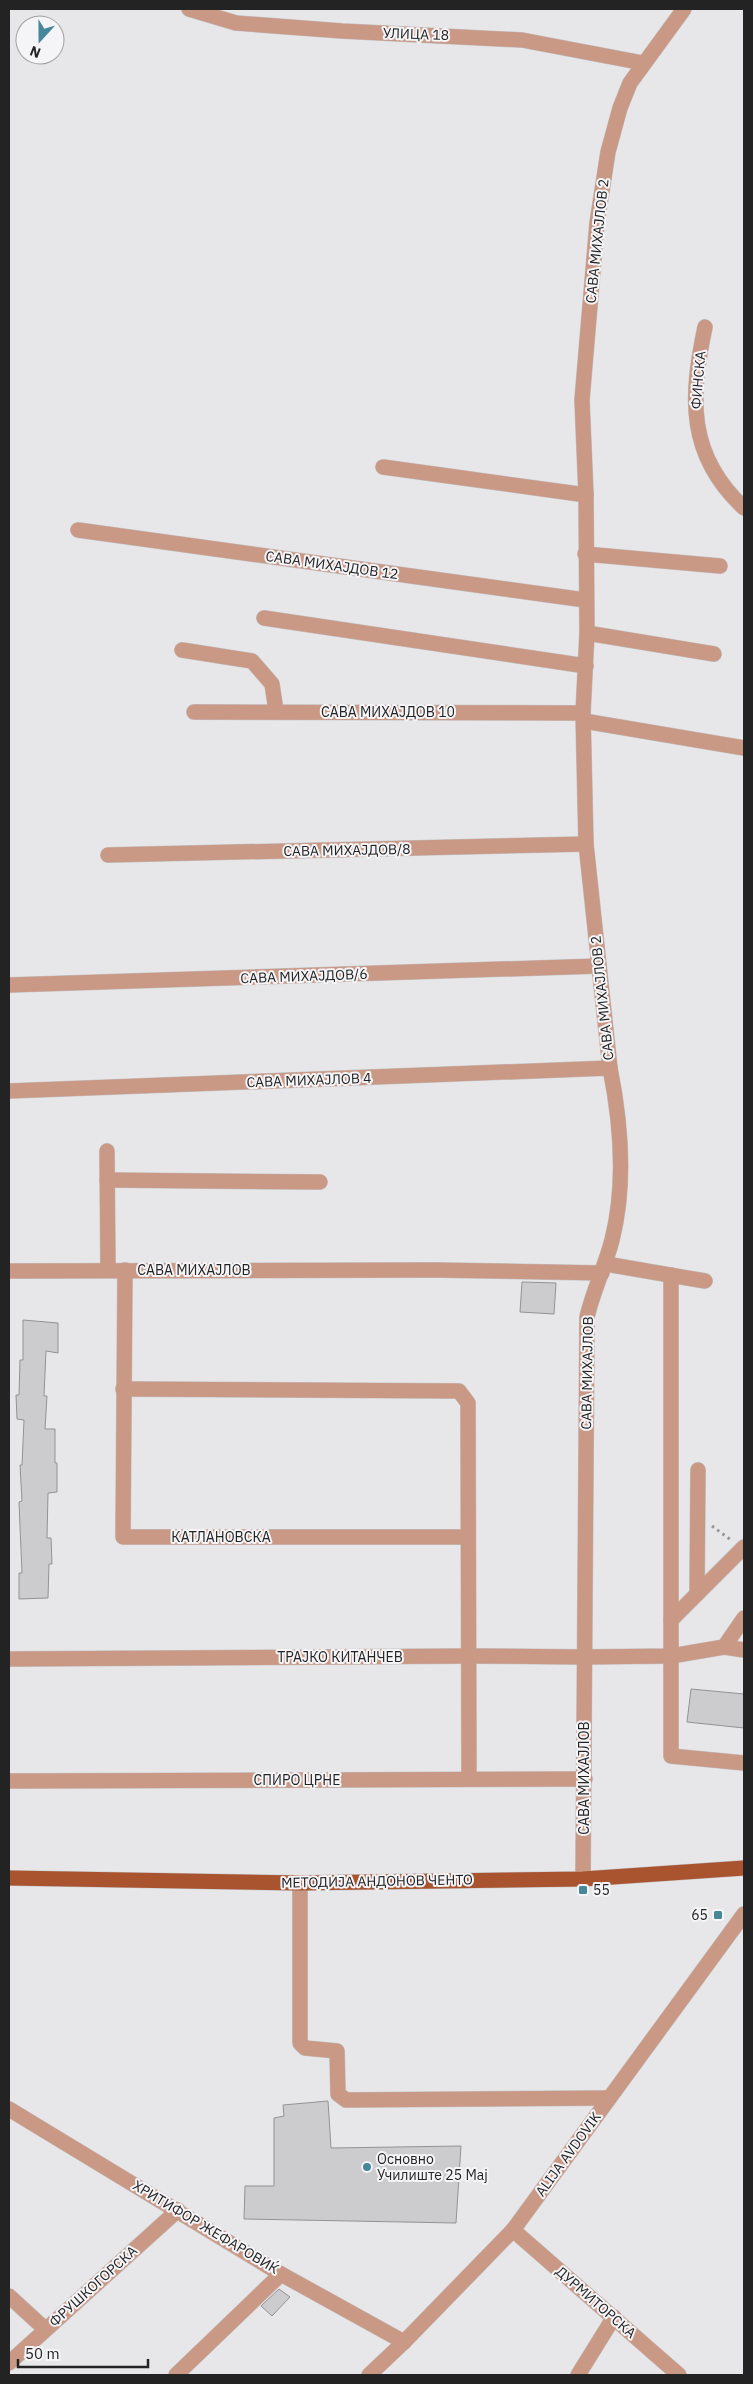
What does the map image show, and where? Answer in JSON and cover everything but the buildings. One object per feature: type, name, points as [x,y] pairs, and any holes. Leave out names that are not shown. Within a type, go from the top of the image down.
[{"type":"main road","name":"МЕТОДИЈА АНДОНОВ ЧЕНТО","points":[[9,1878],[300,1883],[583,1879],[744,1868]]},
{"type":"street","name":"УЛИЦА 18","points":[[188,9],[236,23],[342,32],[522,40],[643,63]]},
{"type":"street","name":"САВА МИХАЈЛОВ 2","points":[[604,1268],[617,1213],[620,1162],[616,1099],[610,1068],[586,844],[583,717],[587,633],[585,600],[586,495],[582,400],[597,223],[608,152],[620,108],[630,83],[684,9]]},
{"type":"street","name":"ФИНСКА","points":[[705,327],[694,409],[698,433],[727,492],[744,508]]},
{"type":"street","points":[[383,467],[586,495]]},
{"type":"street","name":"САВА МИХАЈДОВ 12","points":[[78,530],[585,600]]},
{"type":"street","points":[[585,554],[720,566]]},
{"type":"street","points":[[264,618],[586,666]]},
{"type":"street","points":[[587,633],[714,654]]},
{"type":"street","points":[[182,650],[252,661],[272,684],[276,711]]},
{"type":"street","name":"САВА МИХАЈДОВ 10","points":[[194,712],[276,711],[583,717]]},
{"type":"street","points":[[583,717],[744,748]]},
{"type":"street","name":"САВА МИХАЈДОВ/8","points":[[108,855],[586,844]]},
{"type":"street","name":"САВА МИХАЈДОВ/6","points":[[9,985],[599,966]]},
{"type":"street","name":"САВА МИХАЈЛОВ 4","points":[[9,1092],[610,1068]]},
{"type":"street","points":[[107,1151],[108,1270]]},
{"type":"street","points":[[107,1180],[320,1182]]},
{"type":"street","points":[[604,1268],[671,1275],[705,1281]]},
{"type":"street","name":"САВА МИХАЈЛОВ","points":[[9,1271],[604,1268],[587,1317],[583,1879]]},
{"type":"street","name":"КАТЛАНОВСКА","points":[[125,1270],[123,1537],[467,1537]]},
{"type":"street","points":[[671,1275],[671,1756],[744,1763]]},
{"type":"street","points":[[123,1389],[459,1391],[468,1403],[469,1779]]},
{"type":"street","points":[[697,1594],[698,1470]]},
{"type":"street","points":[[671,1620],[743,1549]]},
{"type":"street","points":[[724,1647],[744,1618]]},
{"type":"street","name":"ТРАЈКО КИТАНЧЕВ","points":[[9,1659],[671,1656],[724,1647],[744,1650]]},
{"type":"street","name":"СПИРО ЦРНЕ","points":[[9,1781],[585,1779]]},
{"type":"street","points":[[300,1883],[300,2043],[305,2048],[337,2051],[338,2094],[346,2100],[608,2098]]},
{"type":"street","name":"ALIJA AVDOVIK","points":[[369,2375],[404,2342],[513,2230],[744,1914]]},
{"type":"street","name":"ХРИТИФОР ЖЕФАРОВИЌ","points":[[9,2109],[281,2274],[404,2342]]},
{"type":"street","name":"ФРУШКОГОРСКА","points":[[9,2363],[178,2210]]},
{"type":"street","name":"ДУРМИТОРСКА","points":[[513,2230],[679,2375]]},
{"type":"street","points":[[176,2375],[281,2274]]},
{"type":"street","points":[[9,2296],[45,2329]]},
{"type":"street","points":[[578,2375],[614,2317]]},
{"type":"path","points":[[698,1514],[743,1549]]},
{"type":"place","name":"55","points":[[583,1890]]},
{"type":"place","name":"65","points":[[718,1915]]},
{"type":"place","name":"Основно Училиште 25 Мај","points":[[367,2167]]}]
